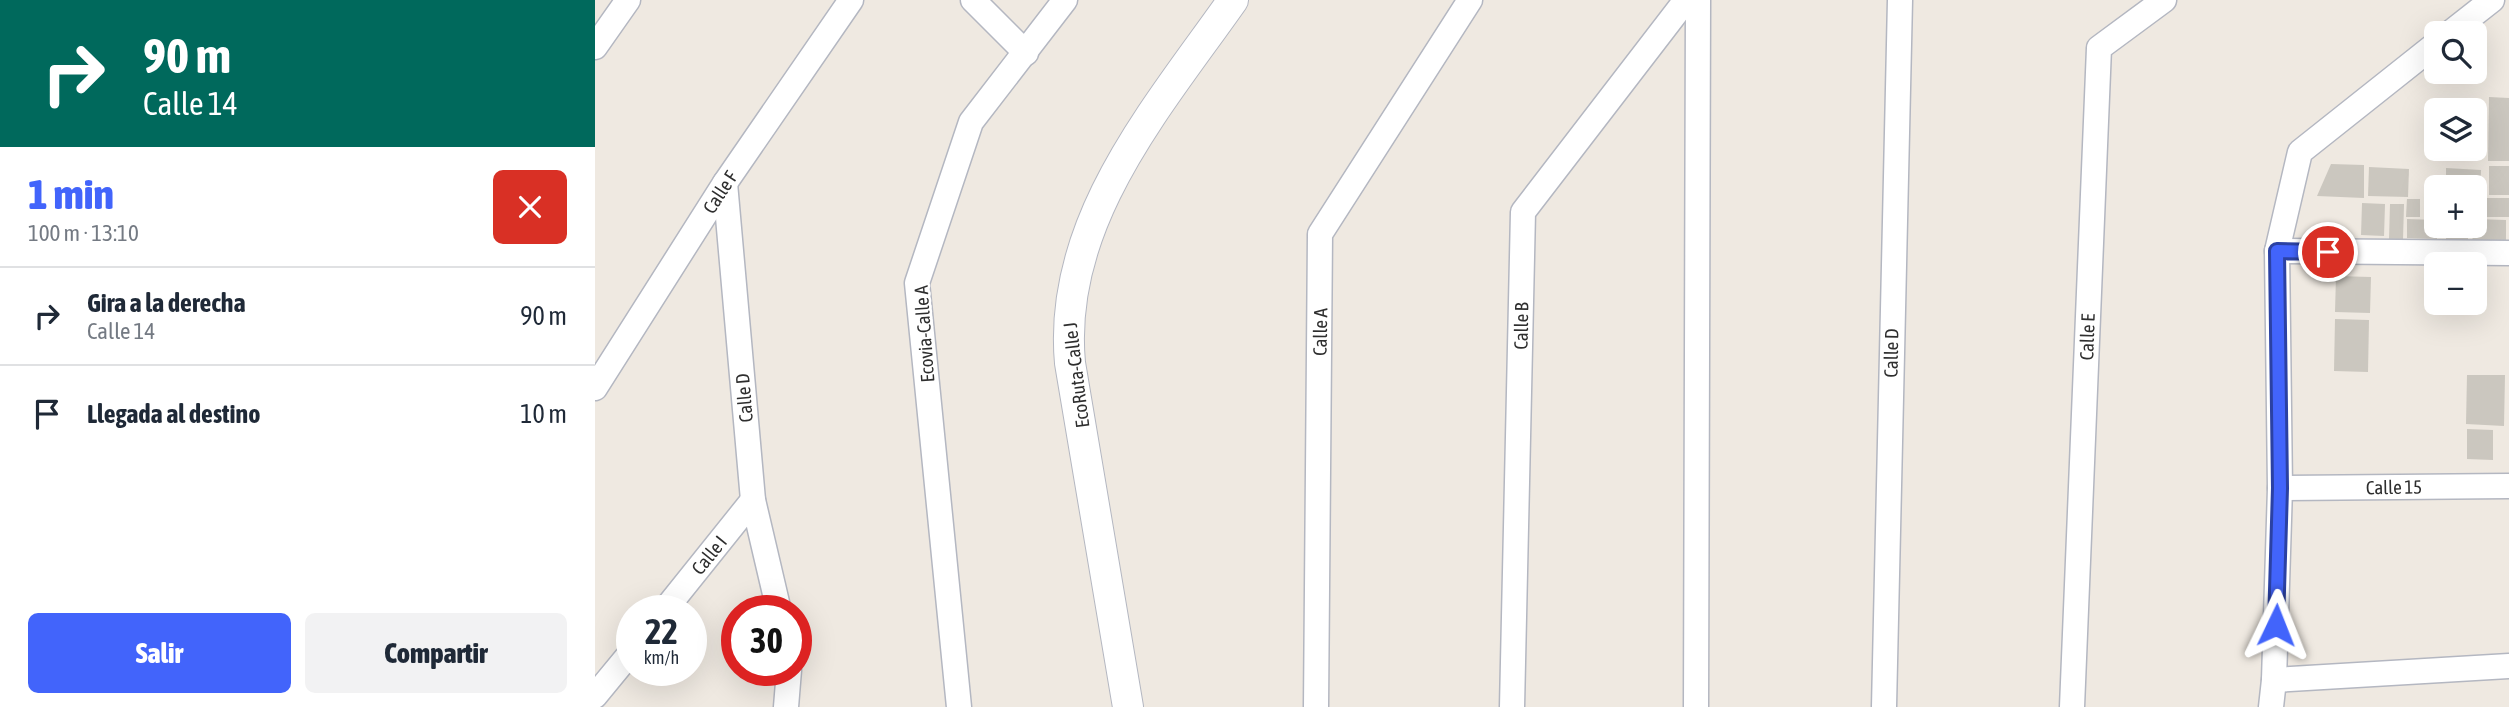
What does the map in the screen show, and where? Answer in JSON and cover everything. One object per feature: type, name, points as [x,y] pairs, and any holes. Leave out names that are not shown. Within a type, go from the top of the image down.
[{"type":"street","points":[[595,47],[628,0]]},
{"type":"street","name":"Calle F","points":[[595,388],[725,183],[851,0]]},
{"type":"street","points":[[973,0],[1026,53]]},
{"type":"street","name":"Ecovia-Calle A","points":[[959,707],[917,283],[971,122],[1065,0]]},
{"type":"street","name":"EcoRuta-Calle J","points":[[1128,707],[1070,363],[1067,335],[1072,285],[1098,207],[1115,175],[1133,144],[1233,0]]},
{"type":"street","name":"Calle A","points":[[1316,707],[1320,234],[1469,0]]},
{"type":"street","name":"Calle B","points":[[1512,707],[1523,212],[1686,0]]},
{"type":"street","points":[[1696,707],[1699,0]]},
{"type":"street","name":"Calle D","points":[[1884,707],[1900,0]]},
{"type":"street","name":"Calle E","points":[[2072,707],[2099,48],[2164,0]]},
{"type":"street","points":[[2465,21],[2492,0]]},
{"type":"street","points":[[2271,707],[2280,488],[2277,251],[2300,152],[2424,54]]},
{"type":"street","name":"Calle D","points":[[725,183],[753,500],[775,595]]},
{"type":"street","points":[[2277,251],[2509,253]]},
{"type":"street","name":"Calle 15","points":[[2280,488],[2509,485]]},
{"type":"street","name":"Calle I","points":[[677,595],[753,500]]},
{"type":"street","points":[[2274,680],[2509,666]]},
{"type":"street","points":[[597,689],[616,668]]},
{"type":"street","points":[[786,707],[788,686]]},
{"type":"building","points":[[2489,97],[2509,98],[2509,161],[2488,161]]},
{"type":"building","points":[[2331,164],[2364,165],[2364,198],[2317,196]]},
{"type":"building","points":[[2489,166],[2509,166],[2509,195],[2489,195]]},
{"type":"building","points":[[2369,167],[2409,169],[2408,197],[2368,196]]},
{"type":"building","points":[[2446,168],[2481,170],[2481,175],[2446,175]]},
{"type":"building","points":[[2487,198],[2509,198],[2509,217],[2487,217]]},
{"type":"building","points":[[2407,199],[2420,199],[2420,217],[2406,217]]},
{"type":"building","points":[[2362,203],[2385,204],[2384,236],[2361,235]]},
{"type":"building","points":[[2390,204],[2404,204],[2403,240],[2389,240]]},
{"type":"building","points":[[2407,219],[2424,220],[2424,238],[2437,239],[2407,238]]},
{"type":"building","points":[[2487,219],[2506,220],[2506,243],[2472,243],[2473,238],[2487,238]]},
{"type":"building","points":[[2446,238],[2468,238],[2468,244],[2446,244]]},
{"type":"building","points":[[2336,276],[2371,277],[2370,313],[2335,312]]},
{"type":"building","points":[[2335,319],[2369,320],[2368,372],[2334,371]]},
{"type":"building","points":[[2467,375],[2505,375],[2504,426],[2466,424]]},
{"type":"building","points":[[2467,429],[2493,430],[2493,460],[2467,459]]},
{"type":"route","points":[[2276,625],[2280,488],[2277,251],[2328,252]]}]
